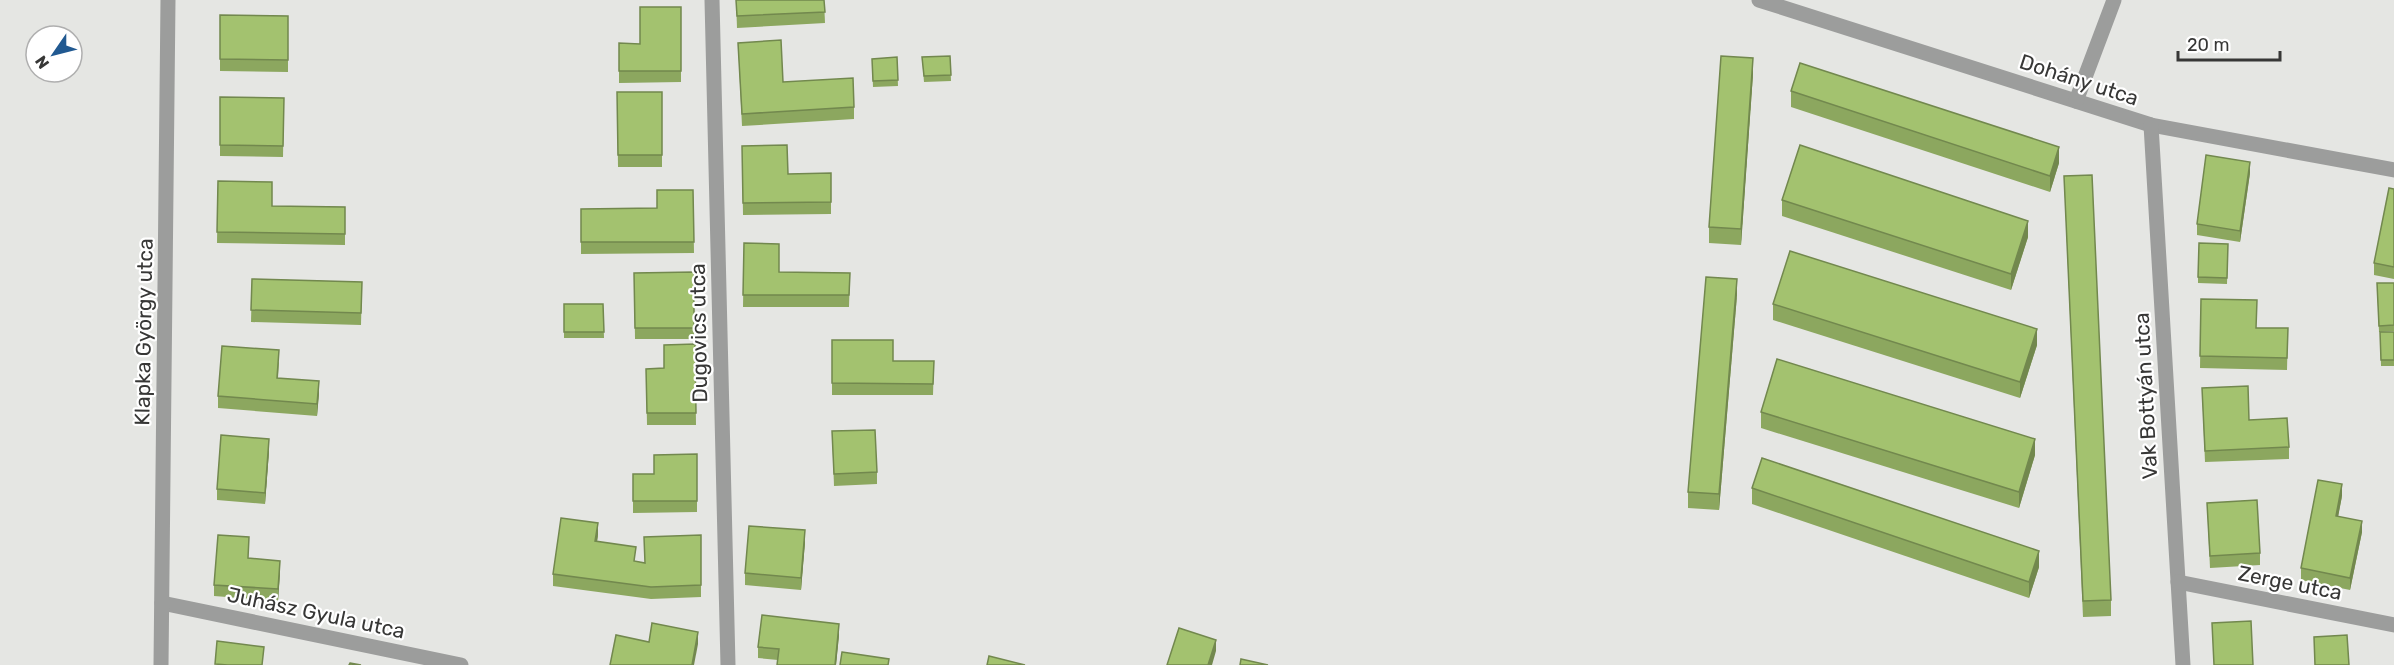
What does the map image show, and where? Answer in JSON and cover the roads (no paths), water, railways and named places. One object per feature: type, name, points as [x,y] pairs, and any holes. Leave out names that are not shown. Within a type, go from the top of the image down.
[{"type":"street","name":"Klapka György utca","points":[[161,665],[168,0]]},
{"type":"street","name":"Dugovics utca","points":[[712,0],[728,665]]},
{"type":"street","name":"Dohány utca","points":[[1759,0],[2151,124],[2394,170]]},
{"type":"street","points":[[2076,101],[2114,0]]},
{"type":"street","name":"Vak Bottyán utca","points":[[2151,124],[2183,665]]},
{"type":"street","name":"Zerge utca","points":[[2178,582],[2394,626]]},
{"type":"street","name":"Juhász Gyula utca","points":[[162,603],[461,665]]}]
